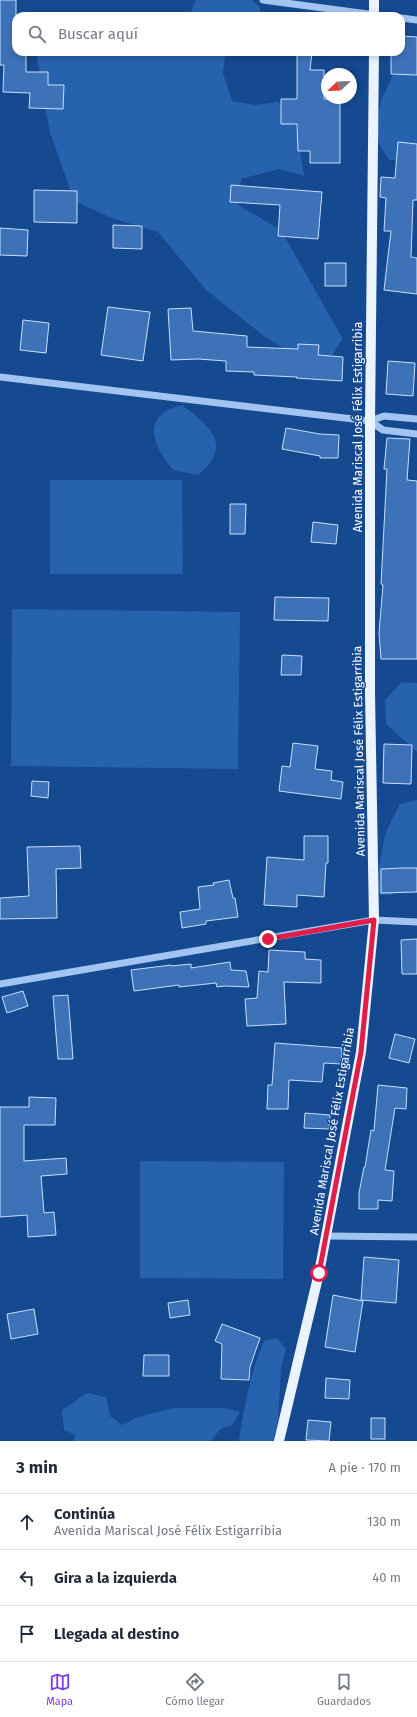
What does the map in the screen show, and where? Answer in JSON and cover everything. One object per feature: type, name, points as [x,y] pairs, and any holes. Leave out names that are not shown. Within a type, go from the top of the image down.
[{"type":"main road","points":[[374,0],[376,12]]},
{"type":"main road","name":"Avenida Mariscal José Félix Estigarribia","points":[[279,1441],[317,1281],[361,1052],[374,920],[370,693],[370,421],[374,56]]},
{"type":"street","points":[[263,0],[348,12]]},
{"type":"street","points":[[405,18],[417,20]]},
{"type":"street","points":[[0,377],[370,421],[384,416],[417,419]]},
{"type":"street","points":[[370,421],[383,430],[417,434]]},
{"type":"street","points":[[0,984],[374,920],[417,922]]},
{"type":"street","points":[[326,1236],[417,1237]]},
{"type":"shaded area","points":[[196,0],[252,0],[260,7],[260,12],[191,12]]},
{"type":"shaded area","points":[[225,56],[223,73],[232,101],[255,105],[278,102],[297,128],[304,176],[279,169],[241,179],[238,205],[281,230],[343,339],[321,371],[265,337],[206,290],[158,232],[112,218],[74,201],[49,129],[37,57]]},
{"type":"shaded area","points":[[417,65],[417,162],[389,160],[374,136],[381,101],[393,75]]},
{"type":"shaded area","points":[[182,405],[209,429],[214,437],[216,446],[215,455],[209,465],[198,475],[173,470],[156,441],[154,432],[155,424],[160,416],[169,410]]},
{"type":"shaded area","points":[[50,480],[182,480],[183,574],[50,574]]},
{"type":"shaded area","points":[[12,609],[240,612],[238,769],[11,766]]},
{"type":"shaded area","points":[[402,682],[417,683],[417,752],[386,724],[385,700]]},
{"type":"shaded area","points":[[417,800],[417,879],[402,883],[392,895],[380,895],[376,884],[385,834],[400,804]]},
{"type":"shaded area","points":[[140,1161],[284,1162],[283,1279],[140,1278]]},
{"type":"shaded area","points":[[277,1338],[286,1349],[281,1368],[278,1420],[273,1441],[239,1441],[248,1390],[259,1353],[264,1341]]},
{"type":"shaded area","points":[[87,1393],[106,1397],[110,1416],[122,1425],[135,1418],[173,1408],[225,1408],[240,1412],[232,1425],[220,1429],[211,1441],[74,1441],[75,1435],[64,1430],[62,1410]]},
{"type":"building","points":[[0,0],[16,0],[16,12],[12,12],[12,56],[26,56],[26,72],[48,72],[48,85],[64,85],[63,109],[29,108],[30,93],[3,92],[4,65],[0,65]]},
{"type":"building","points":[[405,36],[417,37],[417,75],[391,74],[391,56],[405,56]]},
{"type":"building","points":[[297,56],[312,56],[310,70],[321,70],[321,104],[340,104],[340,163],[310,163],[310,151],[298,151],[297,124],[281,124],[281,99],[297,99]]},
{"type":"building","points":[[398,142],[417,144],[417,200],[413,200],[411,257],[417,258],[417,294],[384,290],[391,231],[384,231],[386,198],[380,197],[381,177],[395,178]]},
{"type":"building","points":[[231,185],[322,192],[318,239],[278,236],[280,205],[230,202]]},
{"type":"building","points":[[34,190],[77,191],[77,223],[34,222]]},
{"type":"building","points":[[113,225],[142,226],[142,249],[113,248]]},
{"type":"building","points":[[0,228],[28,230],[27,256],[0,255]]},
{"type":"building","points":[[325,263],[346,263],[346,286],[325,286]]},
{"type":"building","points":[[108,307],[150,312],[143,361],[101,355]]},
{"type":"building","points":[[191,308],[193,331],[247,336],[247,347],[298,349],[298,344],[319,345],[318,355],[343,357],[342,381],[254,375],[254,372],[226,371],[226,361],[198,359],[171,360],[168,309]]},
{"type":"building","points":[[23,320],[49,323],[46,353],[20,350]]},
{"type":"building","points":[[388,361],[415,363],[413,396],[386,394]]},
{"type":"building","points":[[286,428],[320,434],[339,435],[338,458],[320,458],[320,456],[282,449]]},
{"type":"building","points":[[387,438],[410,439],[407,480],[417,481],[417,659],[381,659],[379,633],[383,585],[381,584],[387,469],[384,469]]},
{"type":"building","points":[[230,504],[246,504],[245,534],[230,534]]},
{"type":"building","points":[[313,522],[338,525],[336,544],[311,542]]},
{"type":"building","points":[[275,597],[329,598],[328,621],[274,620]]},
{"type":"building","points":[[282,655],[302,656],[301,675],[281,675]]},
{"type":"building","points":[[293,743],[318,746],[315,769],[332,771],[331,780],[343,782],[341,799],[279,791],[282,766],[290,767]]},
{"type":"building","points":[[384,744],[412,745],[411,784],[383,783]]},
{"type":"building","points":[[32,781],[49,782],[48,798],[31,796]]},
{"type":"building","points":[[304,836],[328,836],[328,863],[326,863],[324,897],[297,895],[297,907],[264,905],[267,857],[304,860]]},
{"type":"building","points":[[80,846],[81,868],[56,869],[57,918],[0,919],[0,898],[29,896],[27,847]]},
{"type":"building","points":[[417,868],[417,892],[381,893],[381,869]]},
{"type":"building","points":[[229,880],[233,898],[235,898],[238,917],[206,921],[206,924],[182,928],[180,912],[200,909],[198,887],[214,885],[213,883]]},
{"type":"building","points":[[417,939],[417,974],[402,974],[401,940]]},
{"type":"building","points":[[269,950],[305,952],[305,959],[321,960],[321,983],[284,982],[286,1024],[247,1026],[245,999],[257,998],[259,971],[268,972]]},
{"type":"building","points":[[230,962],[231,970],[246,971],[249,987],[217,987],[216,983],[179,987],[179,985],[134,991],[131,970],[191,964],[191,968]]},
{"type":"building","points":[[23,991],[28,1006],[7,1013],[2,997]]},
{"type":"building","points":[[68,995],[73,1059],[58,1059],[53,996]]},
{"type":"building","points":[[395,1034],[415,1039],[409,1063],[389,1058]]},
{"type":"building","points":[[275,1043],[342,1048],[341,1064],[324,1063],[322,1082],[289,1080],[288,1109],[267,1109],[268,1085],[272,1085]]},
{"type":"building","points":[[378,1085],[407,1088],[406,1109],[395,1108],[385,1170],[394,1171],[392,1201],[378,1200],[378,1209],[359,1209],[359,1193],[371,1130],[374,1131]]},
{"type":"building","points":[[29,1097],[56,1098],[55,1125],[24,1125],[24,1161],[66,1158],[67,1174],[41,1176],[44,1213],[54,1212],[56,1235],[28,1237],[27,1215],[0,1217],[0,1107],[29,1107]]},
{"type":"building","points":[[305,1113],[330,1115],[329,1129],[304,1128]]},
{"type":"building","points":[[364,1257],[399,1260],[396,1303],[361,1300]]},
{"type":"building","points":[[333,1295],[363,1301],[355,1352],[325,1347]]},
{"type":"building","points":[[188,1300],[190,1315],[170,1318],[168,1303]]},
{"type":"building","points":[[34,1309],[38,1334],[11,1339],[7,1314]]},
{"type":"building","points":[[222,1324],[260,1338],[250,1367],[249,1380],[221,1379],[222,1344],[215,1341]]},
{"type":"building","points":[[144,1355],[169,1355],[169,1376],[143,1376]]},
{"type":"building","points":[[326,1378],[350,1380],[349,1399],[325,1398]]},
{"type":"building","points":[[371,1418],[385,1418],[385,1439],[371,1439]]},
{"type":"building","points":[[308,1420],[331,1422],[329,1441],[306,1440]]},
{"type":"route","points":[[268,939],[374,920],[369,984],[361,1052],[319,1273]]}]
